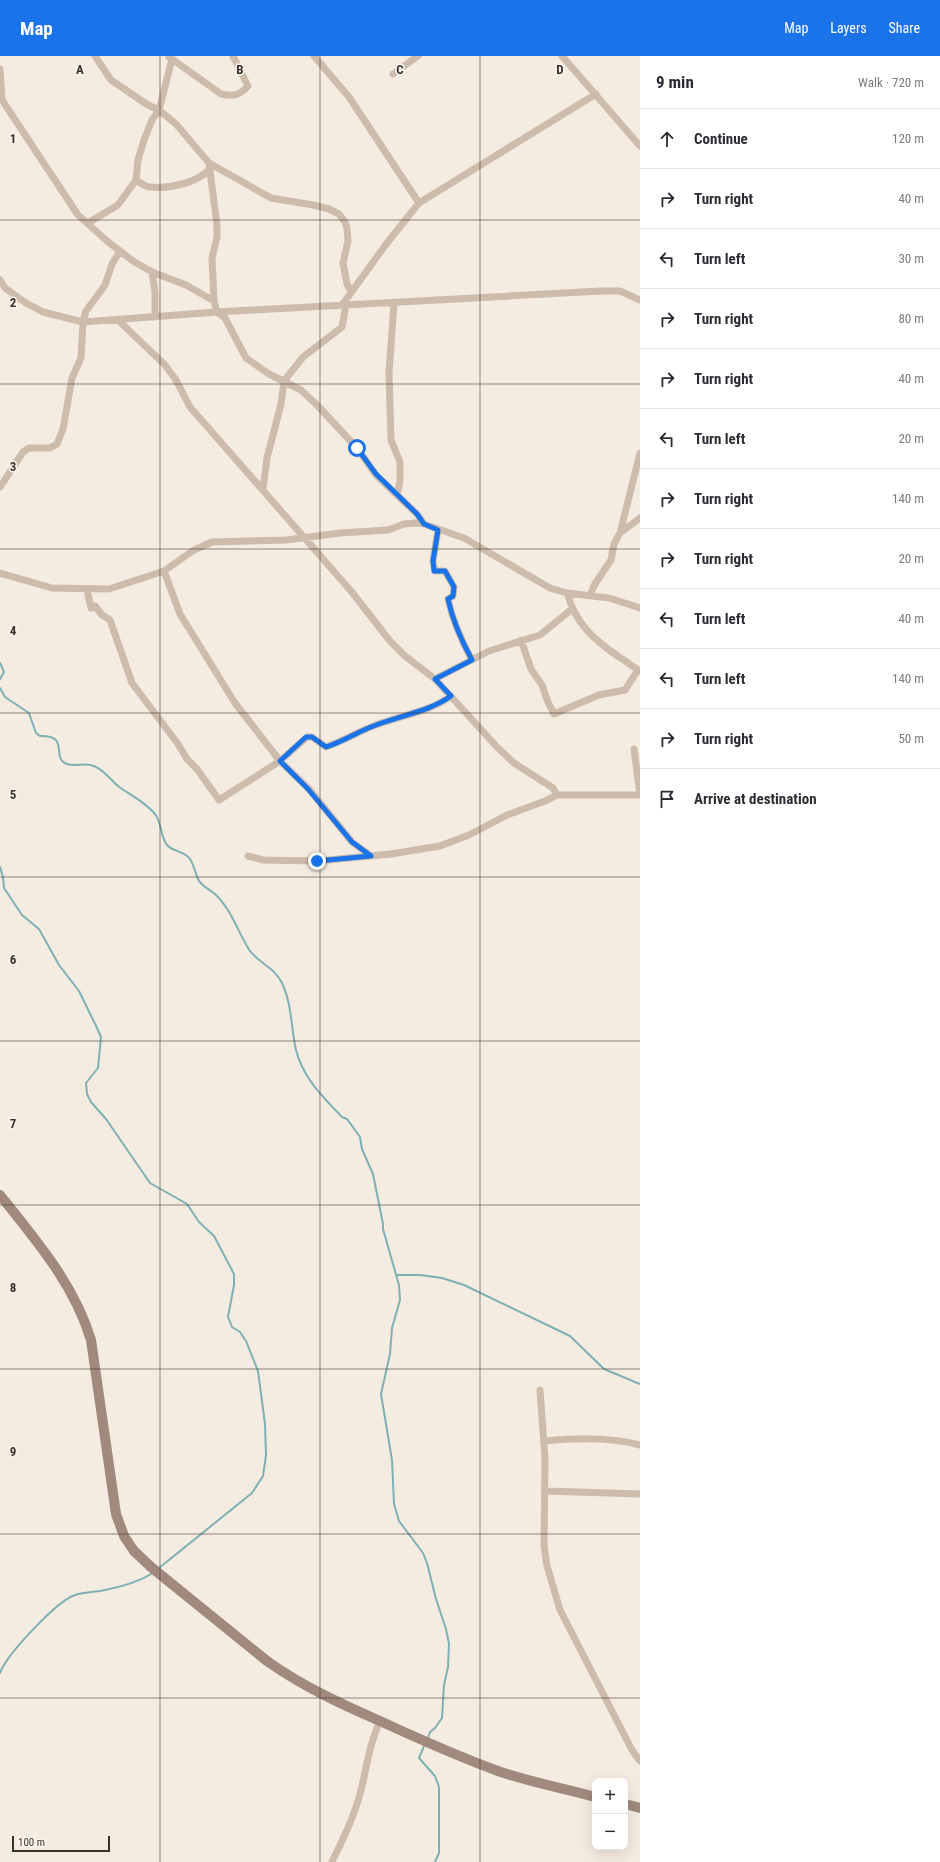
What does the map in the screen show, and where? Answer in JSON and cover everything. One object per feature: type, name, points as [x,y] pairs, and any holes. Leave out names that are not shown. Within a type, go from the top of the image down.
[{"type":"street","points":[[95,56],[111,80],[148,105],[160,110],[176,124],[210,166],[271,198],[313,205],[329,209],[339,214],[345,222],[347,228],[348,241],[343,263],[347,284],[351,291]]},
{"type":"street","points":[[88,223],[118,205],[136,180],[138,160],[144,140],[152,120],[160,110],[170,57],[221,94],[231,96],[242,92],[248,86],[233,56]]},
{"type":"street","points":[[314,56],[349,97],[419,203]]},
{"type":"street","points":[[393,74],[418,56]]},
{"type":"street","points":[[562,56],[640,146]]},
{"type":"street","points":[[0,69],[2,100],[78,215],[120,251],[152,272],[186,285],[214,301]]},
{"type":"street","points":[[263,489],[267,458],[281,404],[284,381],[303,357],[342,327],[344,305],[351,291],[419,203],[596,94]]},
{"type":"street","points":[[136,180],[143,185],[150,187],[175,185],[194,181],[204,175],[210,166]]},
{"type":"street","points":[[210,166],[217,225],[217,237],[212,258],[214,301],[217,312],[226,318],[246,358],[301,390],[332,420],[357,448],[376,474],[417,514],[424,524]]},
{"type":"street","points":[[0,487],[23,452],[29,448],[50,448],[57,444],[63,429],[72,378],[81,358],[82,322],[86,311],[105,285],[112,264],[120,251]]},
{"type":"street","points":[[152,272],[155,292],[155,317]]},
{"type":"street","points":[[0,280],[5,288],[26,303],[43,312],[82,322],[217,312],[601,291],[620,291],[640,300]]},
{"type":"street","points":[[394,303],[390,373],[392,440],[400,462],[400,481],[397,494]]},
{"type":"street","points":[[118,320],[165,365],[176,380],[190,407],[304,536],[322,560],[351,591],[390,641],[405,656],[435,679],[497,747],[514,763],[553,788],[557,795]]},
{"type":"street","points":[[590,595],[595,584],[611,560],[614,544],[620,533],[640,453]]},
{"type":"street","points":[[620,533],[640,518]]},
{"type":"street","points":[[0,573],[52,588],[87,590],[109,589],[164,571],[194,550],[212,542],[249,540],[274,541],[304,536],[379,531],[415,523],[424,524],[464,538],[491,552],[534,580],[550,588],[566,593],[590,595],[627,603],[640,608]]},
{"type":"street","points":[[438,530],[433,561],[434,571],[445,571],[454,587],[453,596],[448,599],[452,620],[472,660]]},
{"type":"street","points":[[164,571],[180,614],[235,704],[280,761],[308,789],[352,842],[371,856]]},
{"type":"street","points":[[87,590],[91,608],[95,606],[102,615],[110,620],[132,684],[219,800],[280,761],[306,737],[312,737],[326,747],[339,743],[376,725],[417,713],[451,696]]},
{"type":"street","points":[[521,640],[531,668],[542,685],[554,714],[599,695],[625,690],[639,670],[595,640],[572,609],[566,593]]},
{"type":"street","points":[[435,679],[502,646],[540,635],[572,609]]},
{"type":"street","points":[[248,856],[263,860],[317,861],[371,856],[440,846],[454,842],[507,815],[557,795],[640,795],[634,749]]},
{"type":"street","points":[[0,1195],[62,1277],[79,1306],[91,1340],[116,1514],[124,1536],[134,1551],[161,1576],[282,1671],[359,1714],[380,1721],[424,1741],[499,1771],[592,1796]]},
{"type":"street","points":[[540,1390],[546,1491],[544,1545],[547,1566],[560,1610],[632,1750],[640,1762]]},
{"type":"street","points":[[544,1441],[582,1437],[629,1442],[640,1445]]},
{"type":"street","points":[[546,1491],[640,1494]]},
{"type":"street","points":[[332,1862],[344,1838],[361,1791],[372,1741],[380,1721]]},
{"type":"street","points":[[628,1805],[640,1808]]},
{"type":"waterway","points":[[0,663],[4,672],[0,679]]},
{"type":"waterway","points":[[0,688],[5,697],[29,713],[36,733],[40,736],[55,739],[58,743],[62,761],[70,765],[87,764],[98,768],[119,787],[143,803],[155,814],[159,821],[163,838],[167,845],[172,849],[188,856],[200,882],[221,900],[250,951],[279,978],[288,999],[294,1042],[303,1069],[314,1086],[342,1117],[347,1119],[360,1137],[362,1149],[373,1174],[383,1229],[399,1285],[400,1300],[392,1328],[390,1354],[381,1394],[392,1460],[394,1504],[399,1521],[423,1553],[427,1563],[449,1644],[442,1718],[430,1732],[428,1738]]},
{"type":"waterway","points":[[0,867],[4,888],[22,915],[39,929],[59,965],[79,991],[101,1037],[98,1068],[86,1083],[87,1094],[91,1102],[106,1119],[150,1183],[187,1204],[199,1222],[214,1236],[234,1274],[234,1285],[228,1317],[232,1327],[240,1332],[246,1341],[258,1371],[265,1424],[266,1455],[263,1476],[252,1493],[159,1568]]},
{"type":"waterway","points":[[397,1275],[420,1275],[442,1278],[464,1285],[570,1336],[604,1369],[640,1384]]},
{"type":"waterway","points":[[0,1673],[4,1664],[33,1629],[67,1599],[78,1594],[100,1591],[128,1584],[142,1579],[154,1572]]},
{"type":"waterway","points":[[425,1744],[419,1758],[435,1776],[439,1787],[439,1853],[435,1862]]},
{"type":"route","points":[[317,861],[371,856],[352,842],[308,789],[280,761],[306,737],[312,737],[326,747],[339,743],[376,725],[417,713],[443,701],[451,696],[435,679],[472,660],[452,620],[448,599],[453,596],[454,587],[450,577],[445,571],[434,571],[434,548],[438,530],[424,524],[417,514],[376,474],[357,448]]}]
